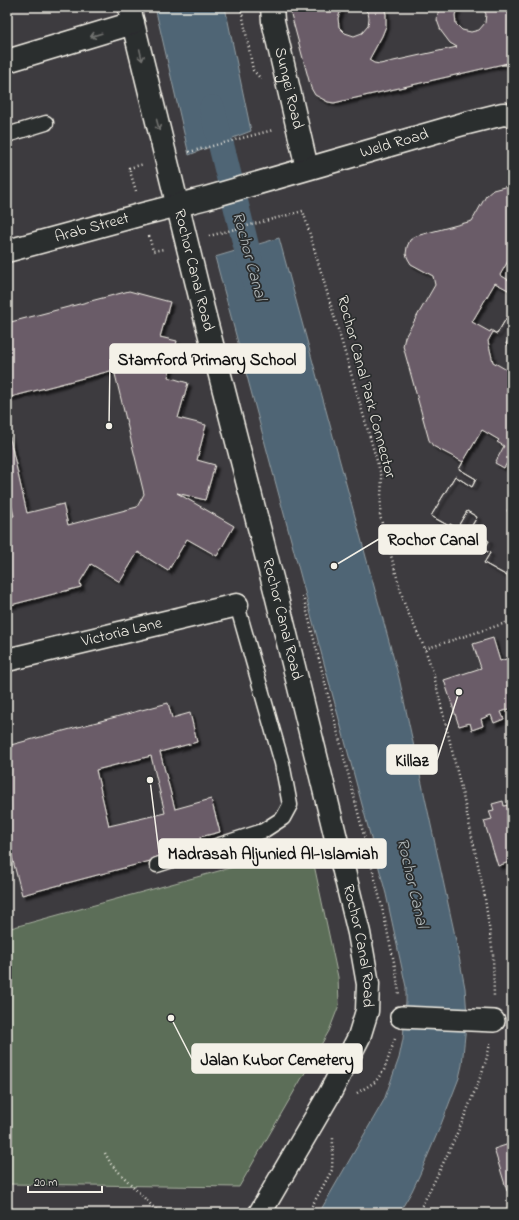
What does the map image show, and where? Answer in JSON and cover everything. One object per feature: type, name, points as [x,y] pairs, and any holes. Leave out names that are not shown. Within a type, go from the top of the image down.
[{"type":"street","name":"Sungei Road","points":[[272,7],[273,21],[307,168]]},
{"type":"street","points":[[7,61],[131,15]]},
{"type":"street","name":"Rochor Canal Road","points":[[131,15],[203,309],[314,749],[359,933],[368,984],[367,1011],[359,1038],[330,1093],[260,1213]]},
{"type":"street","name":"Weld Road","points":[[178,205],[286,176],[307,168],[463,124],[509,113]]},
{"type":"street","name":"Arab Street","points":[[7,251],[178,205]]},
{"type":"street","name":"Victoria Lane","points":[[7,660],[237,605]]},
{"type":"street","points":[[405,1017],[494,1021]]},
{"type":"lane","points":[[7,135],[46,123]]},
{"type":"lane","points":[[157,865],[263,831],[283,818],[290,805],[282,763],[237,605]]},
{"type":"path","points":[[184,153],[297,124]]},
{"type":"path","name":"Rochor Canal Park Connector","points":[[207,237],[303,211],[382,478],[380,516],[405,606],[425,649],[433,672],[458,774],[484,892],[493,954],[494,985],[494,1021],[489,1051],[481,1076],[462,1122],[418,1213]]},
{"type":"path","points":[[425,649],[512,621]]},
{"type":"path","points":[[106,1153],[112,1164],[159,1213]]},
{"type":"green space","points":[[310,846],[338,977],[339,1005],[329,1031],[239,1187],[7,1184],[7,929]]},
{"type":"water","points":[[155,7],[225,7],[251,131],[189,155]]},
{"type":"water","points":[[279,238],[399,678],[465,988],[467,1015],[462,1065],[459,1078],[420,1174],[399,1213],[319,1213],[384,1100],[399,1058],[403,1039],[406,987],[386,894],[215,257]]},
{"type":"building","points":[[289,7],[320,7],[321,10],[322,7],[344,7],[338,18],[339,27],[345,33],[354,36],[362,33],[368,26],[368,13],[362,7],[384,7],[386,14],[386,26],[369,60],[380,64],[457,47],[450,43],[441,31],[437,20],[439,7],[458,7],[455,15],[456,24],[462,30],[471,32],[479,30],[485,23],[486,14],[482,7],[512,7],[512,62],[334,103],[328,102],[315,95],[311,88]]},
{"type":"building","points":[[512,62],[512,68],[507,65],[501,65]]},
{"type":"building","points":[[512,185],[512,319],[507,317],[497,334],[493,332],[488,341],[493,362],[512,373],[512,576],[510,575],[509,577],[484,563],[490,553],[484,550],[489,541],[480,535],[475,543],[465,537],[477,517],[467,511],[457,528],[450,524],[449,526],[431,516],[455,476],[472,487],[476,479],[459,469],[463,462],[433,446],[429,440],[403,346],[405,337],[435,285],[433,276],[411,264],[408,259],[406,254],[410,240],[416,236],[472,221],[486,196],[493,190]]},
{"type":"building","points":[[512,254],[512,282],[500,275]]},
{"type":"building","points":[[495,283],[512,292],[512,319],[507,317],[497,334],[491,330],[490,332],[472,322]]},
{"type":"building","points":[[129,291],[170,302],[160,337],[177,341],[168,377],[188,383],[178,418],[206,425],[197,460],[215,465],[205,500],[177,493],[234,526],[217,556],[187,539],[168,571],[138,552],[120,582],[91,564],[80,582],[81,587],[7,606],[7,517],[14,516],[7,488],[7,426],[27,513],[63,504],[68,525],[137,507],[144,494],[114,370],[7,398],[7,323]]},
{"type":"building","points":[[512,333],[512,347],[506,344]]},
{"type":"building","points":[[512,333],[512,347],[506,344]]},
{"type":"building","points":[[482,430],[499,440],[497,442],[504,446],[495,463],[504,468],[512,455],[512,503],[507,511],[512,514],[512,572],[509,577],[484,563],[490,553],[484,550],[489,541],[480,535],[475,543],[465,537],[477,517],[467,511],[457,528],[450,524],[449,526],[431,516],[455,476],[472,487],[476,479],[459,469]]},
{"type":"building","points":[[493,638],[500,661],[512,657],[512,708],[501,712],[504,719],[494,723],[491,715],[481,719],[483,726],[472,730],[470,723],[459,726],[444,680],[481,668],[473,644]]},
{"type":"building","points":[[168,703],[172,718],[190,713],[197,742],[160,752],[175,809],[211,799],[220,832],[200,837],[203,847],[22,895],[7,838],[7,746]],"holes":[[[151,756],[165,813],[109,826],[96,770]]]},
{"type":"building","points":[[503,801],[504,806],[512,804],[512,861],[498,866],[484,821],[492,819],[489,811],[494,810],[492,804]]},
{"type":"building","points":[[512,1143],[512,1189],[507,1191],[494,1149]]},
{"type":"waterway","name":"Rochor Canal","points":[[212,108],[255,282]]},
{"type":"place","name":"Stamford Primary School","points":[[109,426]]},
{"type":"place","name":"Rochor Canal","points":[[334,566]]},
{"type":"place","name":"Killaz","points":[[459,692]]},
{"type":"place","name":"Madrasah Aljunied Al-Islamiah","points":[[150,780]]},
{"type":"place","name":"Jalan Kubor Cemetery","points":[[171,1018]]}]
